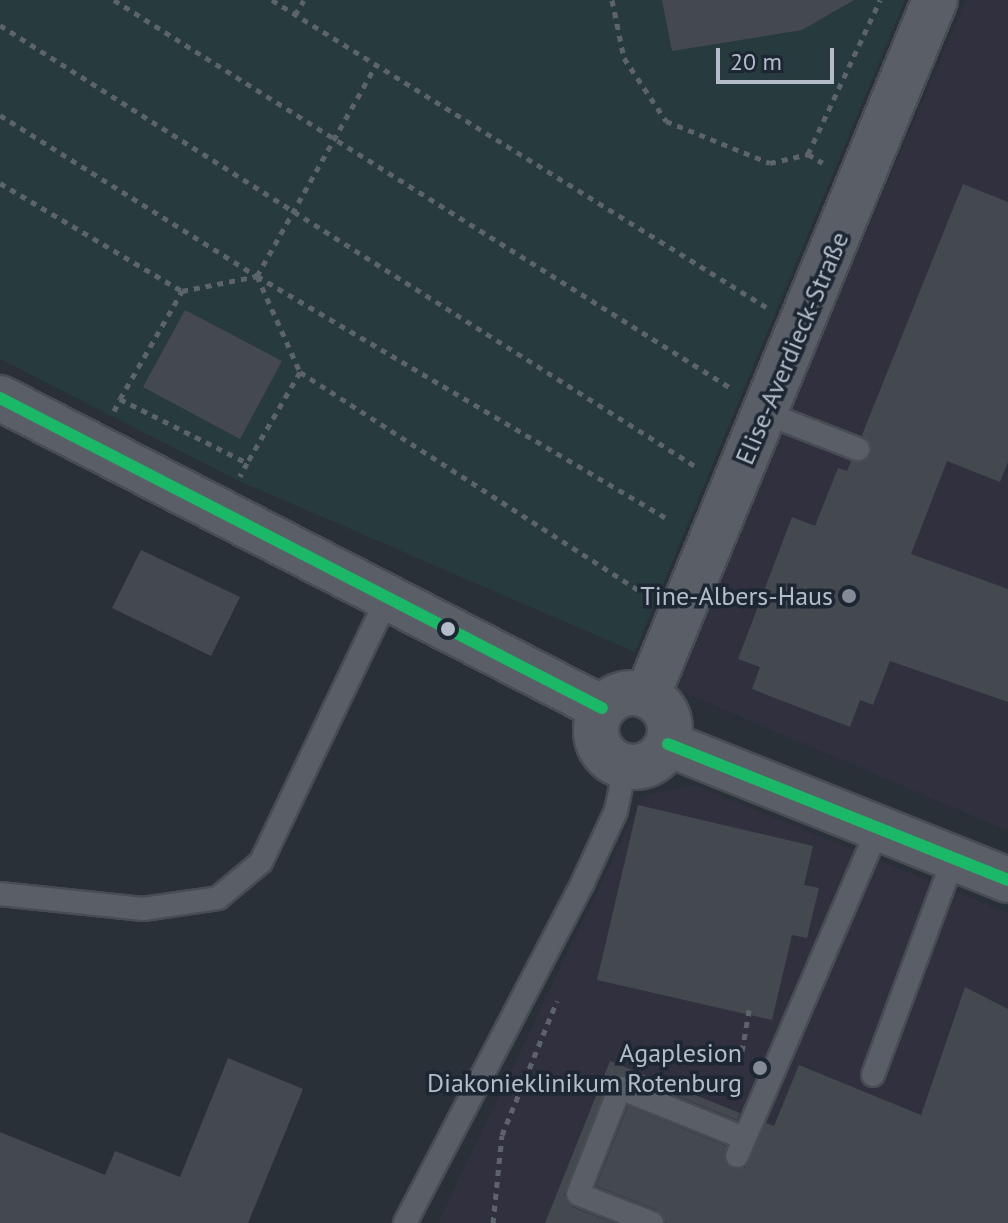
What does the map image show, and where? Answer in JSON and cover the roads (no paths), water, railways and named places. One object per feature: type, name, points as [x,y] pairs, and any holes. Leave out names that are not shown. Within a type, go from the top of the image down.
[{"type":"street","name":"Elise-Averdieck-Straße","points":[[647,696],[859,190],[935,0]]},
{"type":"street","points":[[0,398],[602,708]]},
{"type":"street","points":[[623,694],[647,696],[669,719],[668,744],[651,763],[625,767],[600,749],[595,728],[602,708],[623,694]]},
{"type":"street","points":[[668,744],[1008,880]]},
{"type":"lane","points":[[765,413],[858,449]]},
{"type":"lane","points":[[0,894],[143,909],[218,898],[261,862],[387,599]]},
{"type":"lane","points":[[405,1223],[583,882],[616,811],[625,767]]},
{"type":"lane","points":[[652,1223],[578,1194],[620,1088],[740,1147],[879,826]]},
{"type":"lane","points":[[873,1075],[954,857]]},
{"type":"place","name":"Tine-Albers-Haus","points":[[849,596]]},
{"type":"place","name":"Agaplesion Diakonieklinikum Rotenburg","points":[[760,1068]]}]
